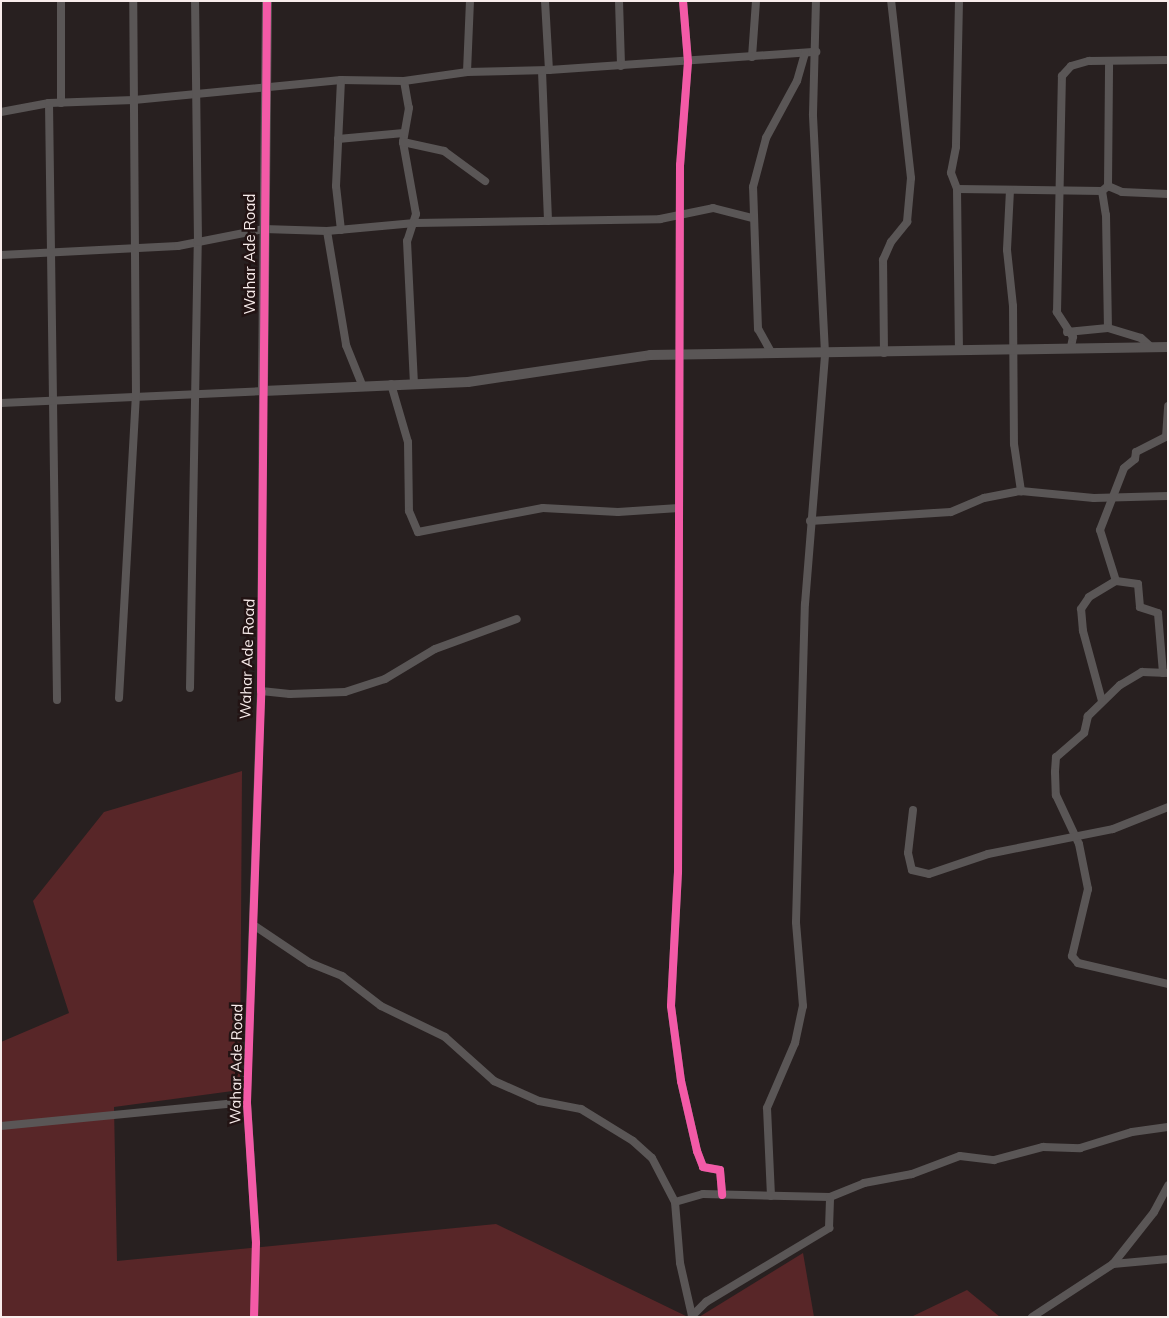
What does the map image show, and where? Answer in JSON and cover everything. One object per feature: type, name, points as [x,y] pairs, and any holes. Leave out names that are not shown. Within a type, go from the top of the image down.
[{"type":"street","points":[[61,1],[61,103]]},
{"type":"street","points":[[119,698],[136,397],[133,1]]},
{"type":"street","points":[[190,688],[198,242],[195,1]]},
{"type":"street","name":"Wahar Ade Road","points":[[254,1317],[256,1243],[247,1102],[255,926],[261,691],[267,1]]},
{"type":"street","points":[[467,72],[470,1]]},
{"type":"street","points":[[545,1],[548,221]]},
{"type":"street","points":[[619,1],[621,66]]},
{"type":"street","points":[[683,1],[688,62],[680,165],[677,354],[679,508],[675,735],[678,872],[671,1006],[680,1081],[698,1151],[703,1167],[720,1170],[722,1195]]},
{"type":"street","points":[[752,57],[756,1]]},
{"type":"street","points":[[770,1196],[767,1108],[795,1043],[803,1006],[796,922],[810,521],[825,354],[813,114],[816,1]]},
{"type":"street","points":[[884,353],[883,260],[891,242],[907,222],[911,178],[891,1]]},
{"type":"street","points":[[959,1],[956,147],[951,173],[958,189],[959,350]]},
{"type":"street","points":[[1,112],[49,103],[134,100],[341,80],[404,81],[467,72],[546,71],[816,52]]},
{"type":"street","points":[[771,352],[758,329],[752,218],[756,167],[766,138],[797,81],[805,53]]},
{"type":"street","points":[[1071,347],[1073,337],[1067,332],[1057,312],[1057,189],[1062,76],[1078,63],[1109,64],[1168,60]]},
{"type":"street","points":[[1108,328],[1105,188],[1109,64]]},
{"type":"street","points":[[341,80],[336,186],[341,230]]},
{"type":"street","points":[[404,81],[409,108],[403,142],[415,223],[407,241],[407,284],[414,382]]},
{"type":"street","points":[[49,103],[53,252],[57,700]]},
{"type":"street","points":[[338,139],[404,133]]},
{"type":"street","points":[[403,142],[444,151],[485,181]]},
{"type":"street","points":[[958,189],[1105,188],[1122,192],[1168,194]]},
{"type":"street","points":[[1010,190],[1007,250],[1013,350],[1014,444],[1021,491]]},
{"type":"street","points":[[1,255],[136,248],[198,242],[264,228],[327,231],[415,223],[660,219],[712,208],[752,218]]},
{"type":"street","points":[[327,231],[346,345],[363,387]]},
{"type":"street","points":[[1067,332],[1108,328],[1141,338],[1150,346]]},
{"type":"street","points":[[1,403],[363,387],[414,382],[468,382],[677,354],[771,352],[825,354],[1071,347],[1168,347]]},
{"type":"street","points":[[392,384],[408,442],[409,511],[418,532],[543,508],[618,512],[679,508]]},
{"type":"street","points":[[1116,581],[1100,530],[1110,497],[1136,452],[1166,437],[1168,406]]},
{"type":"street","points":[[810,521],[951,512],[984,498],[1021,491],[1110,497],[1168,496]]},
{"type":"street","points":[[1102,701],[1083,630],[1081,609],[1090,597],[1116,581],[1138,584],[1140,607],[1158,613],[1165,673],[1142,672],[1102,701],[1088,716],[1084,733],[1056,757],[1056,795],[1076,838],[1088,889],[1072,956],[1078,963],[1168,984]]},
{"type":"street","points":[[261,691],[290,694],[345,692],[386,679],[435,649],[517,619]]},
{"type":"street","points":[[913,810],[908,853],[912,870],[929,874],[988,854],[1114,829],[1168,807]]},
{"type":"street","points":[[255,926],[310,963],[342,976],[376,1002],[445,1036],[494,1081],[539,1101],[581,1110],[633,1141],[663,1173],[675,1202],[679,1256],[692,1316],[706,1302],[829,1228],[830,1197]]},
{"type":"street","points":[[1,1126],[247,1102]]},
{"type":"street","points":[[675,1202],[687,1196],[830,1197],[864,1184],[912,1174],[960,1156],[994,1160],[1043,1146],[1080,1148],[1132,1132],[1168,1127]]},
{"type":"street","points":[[1032,1317],[1113,1264],[1154,1212],[1168,1186]]},
{"type":"street","points":[[1113,1264],[1168,1259]]},
{"type":"shaded area","points":[[242,771],[240,1090],[114,1107],[117,1261],[496,1224],[688,1317],[1,1317],[1,1042],[69,1013],[33,901],[104,812]]},
{"type":"shaded area","points":[[803,1253],[814,1317],[699,1317]]},
{"type":"shaded area","points":[[967,1290],[1000,1317],[911,1317]]},
{"type":"cycle path","points":[[254,1317],[256,1243],[247,1102],[261,691],[267,1]]},
{"type":"cycle path","points":[[683,1],[688,62],[680,165],[678,872],[671,1006],[681,1081],[697,1151],[703,1167],[720,1170],[722,1195]]}]
